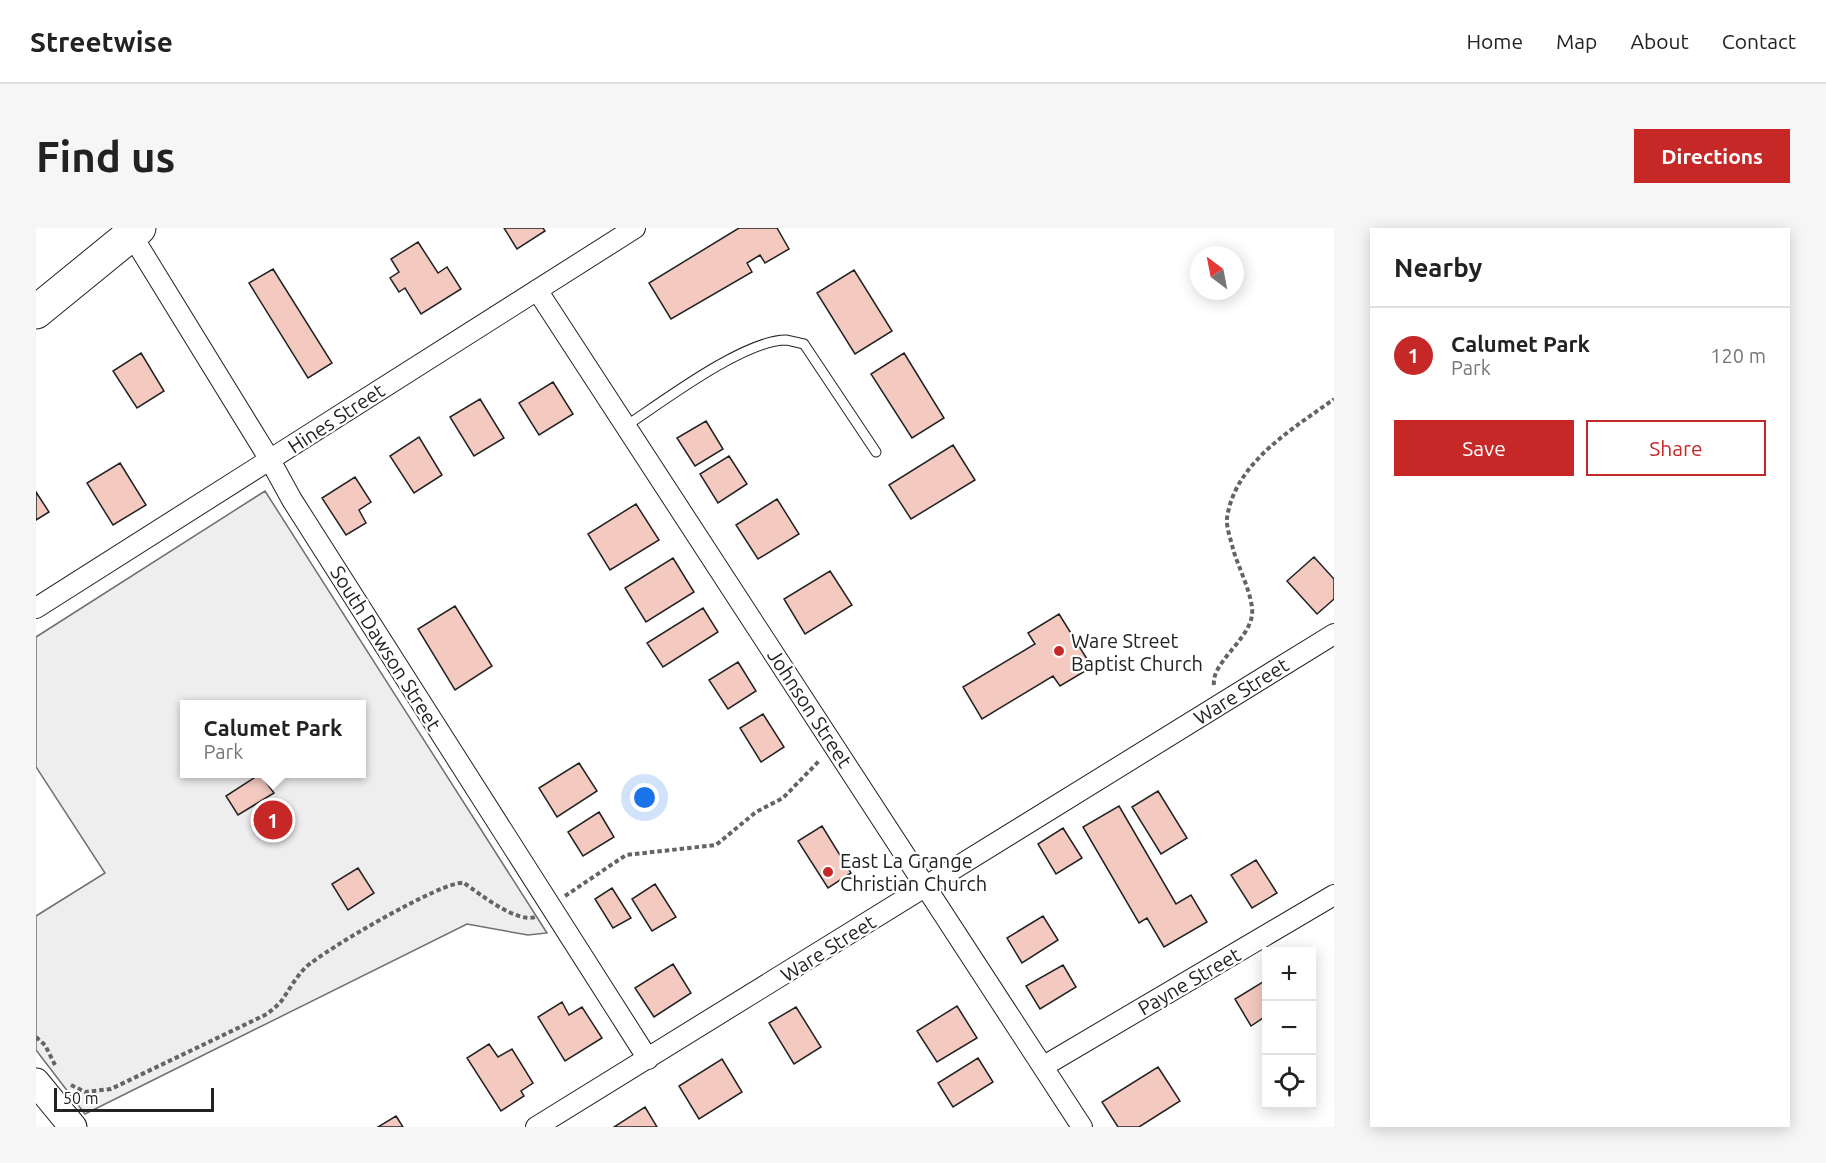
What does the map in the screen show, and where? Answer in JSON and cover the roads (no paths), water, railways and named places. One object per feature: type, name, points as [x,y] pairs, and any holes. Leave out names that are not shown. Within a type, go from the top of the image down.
[{"type":"highway","points":[[36,312],[135,231]]},
{"type":"street","name":"Hines Street","points":[[36,608],[635,228]]},
{"type":"street","name":"South Dawson Street","points":[[135,231],[299,510],[648,1059]]},
{"type":"street","name":"Johnson Street","points":[[537,290],[1082,1127]]},
{"type":"street","name":"Ware Street","points":[[536,1127],[1334,634]]},
{"type":"street","name":"Payne Street","points":[[1044,1066],[1334,896]]},
{"type":"street","points":[[48,1077],[73,1127]]},
{"type":"lane","points":[[626,426],[716,366],[759,346],[785,340],[804,344],[876,452]]},
{"type":"place","name":"Ware Street Baptist Church","points":[[1059,651]]},
{"type":"place","name":"Calumet Park","points":[[273,820]]},
{"type":"place","name":"East La Grange Christian Church","points":[[828,872]]}]
